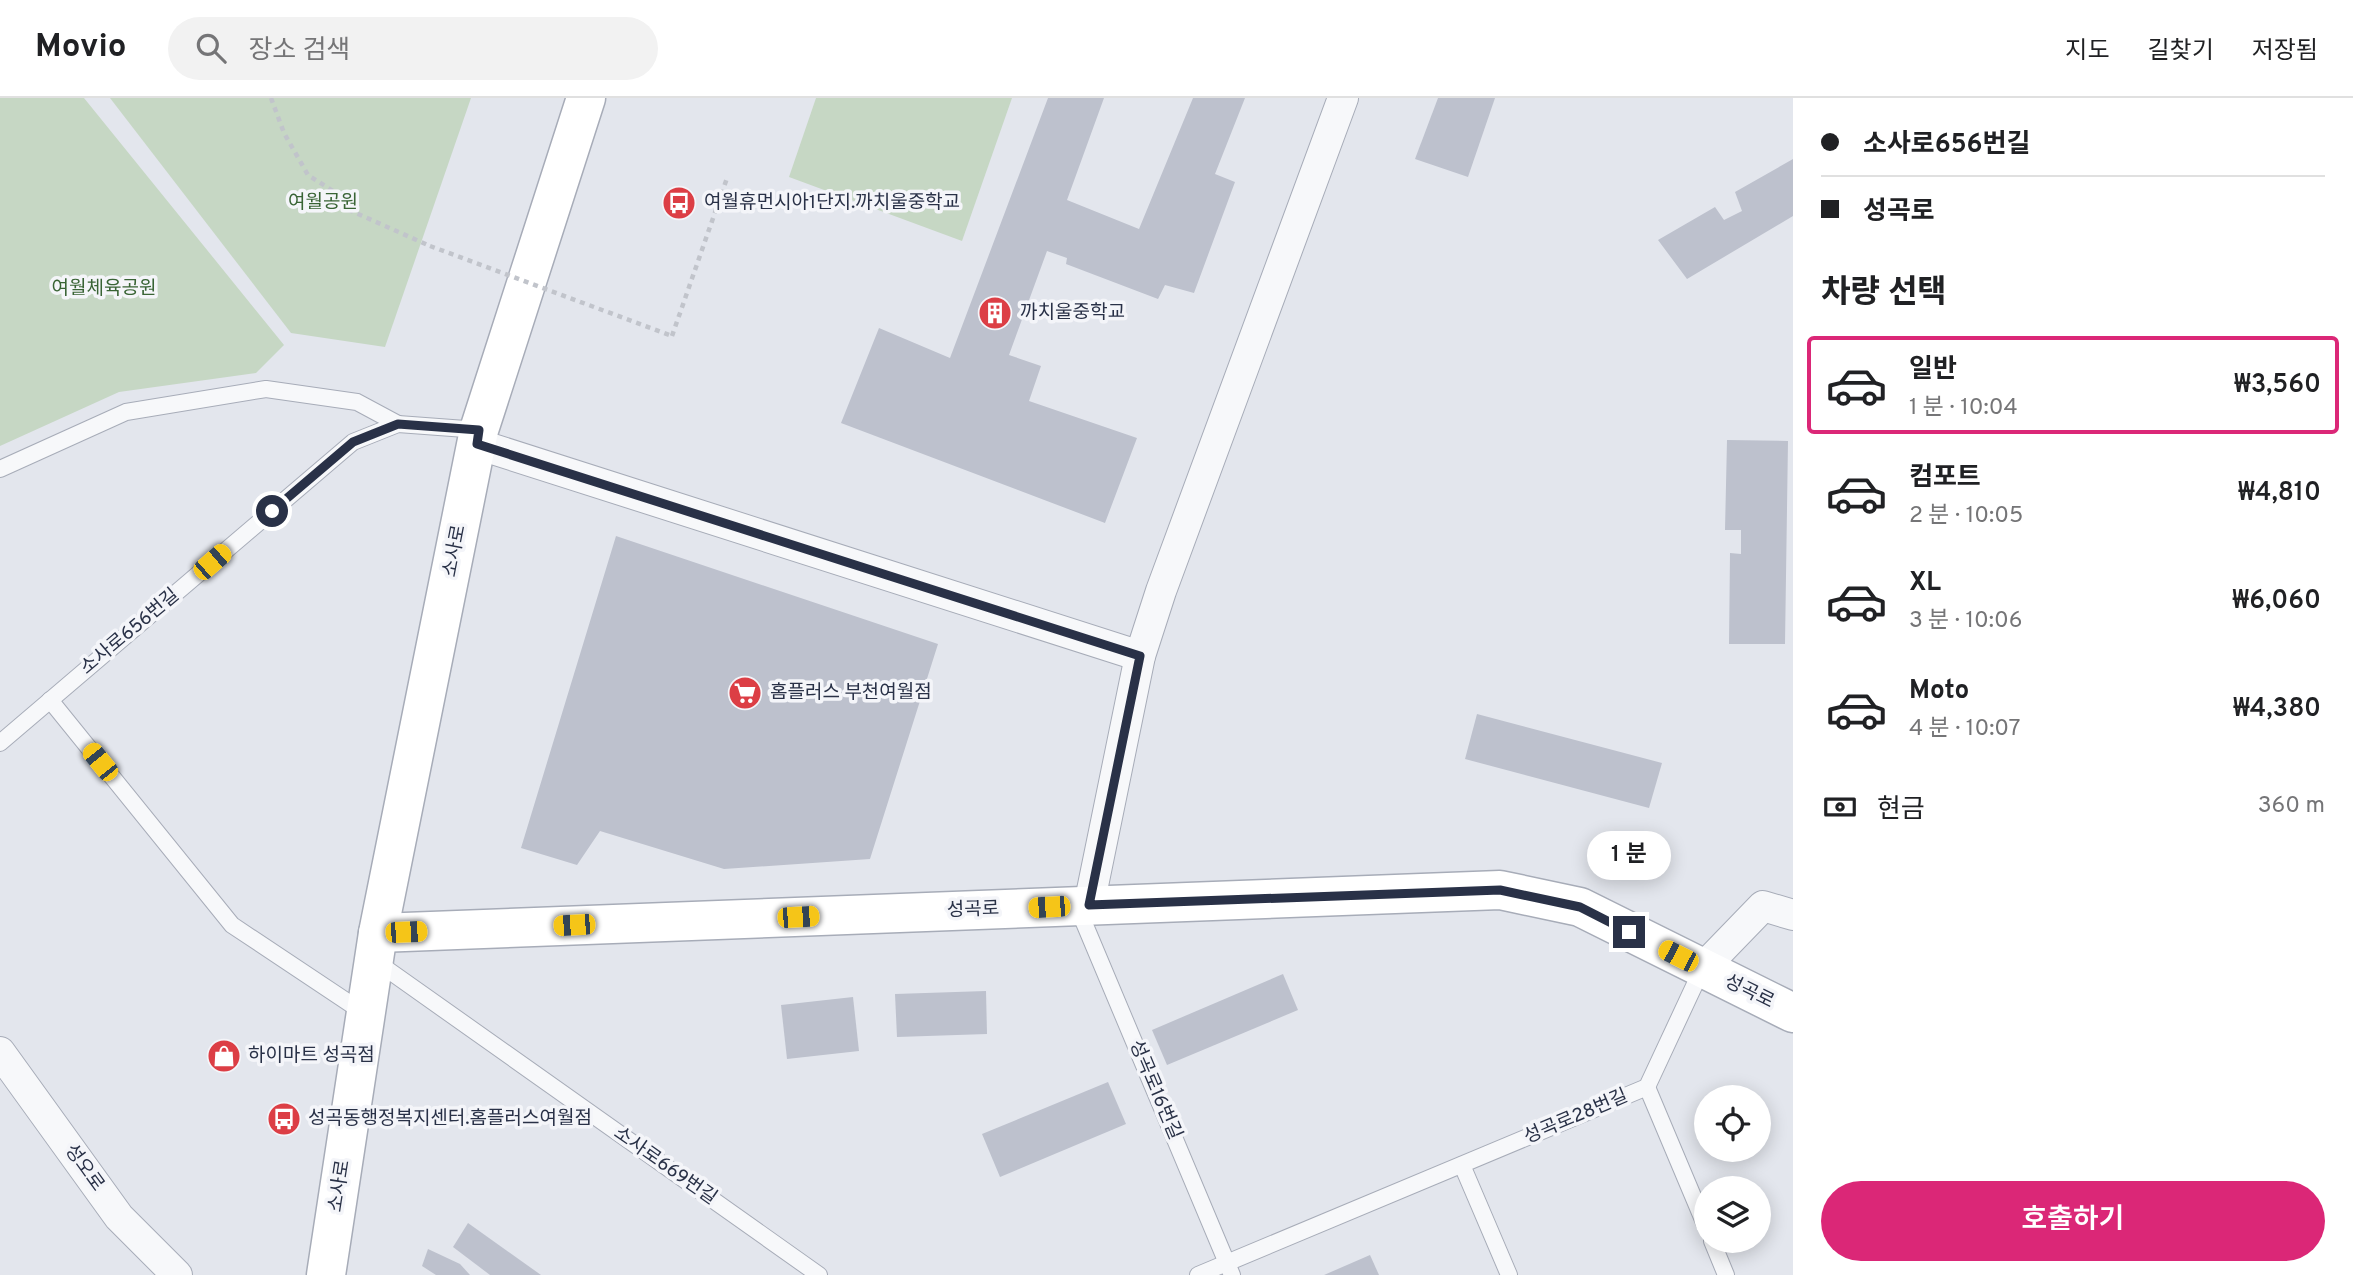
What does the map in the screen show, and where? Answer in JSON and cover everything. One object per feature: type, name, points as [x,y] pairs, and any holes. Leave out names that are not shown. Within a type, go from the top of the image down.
[{"type":"street","name":"소사로","points":[[327,1275],[376,946],[478,437],[586,98]]},
{"type":"street","points":[[1083,906],[1140,656],[1165,580],[1343,98]]},
{"type":"street","points":[[478,437],[1140,656]]},
{"type":"street","name":"성곡로","points":[[376,946],[1083,906],[1500,890],[1580,907],[1793,1013]]},
{"type":"street","points":[[1702,969],[1763,906],[1793,915]]},
{"type":"street","name":"성오로","points":[[0,1052],[119,1217],[175,1275]]},
{"type":"lane","points":[[0,469],[125,412],[266,389],[357,402],[398,424]]},
{"type":"lane","name":"소사로656번길","points":[[0,743],[353,442],[398,424],[478,437]]},
{"type":"lane","points":[[50,700],[232,925],[366,1014]]},
{"type":"lane","name":"성곡로16번길","points":[[1083,906],[1229,1269]]},
{"type":"lane","name":"소사로669번길","points":[[376,946],[819,1275]]},
{"type":"lane","name":"성곡로28번길","points":[[1198,1275],[1229,1269],[1462,1165],[1647,1087],[1702,969]]},
{"type":"lane","points":[[1647,1087],[1694,1199]]},
{"type":"lane","points":[[1462,1165],[1509,1275]]},
{"type":"lane","points":[[1717,1253],[1727,1275]]},
{"type":"path","points":[[271,98],[284,134],[309,175],[336,193],[347,209],[430,246],[672,336],[727,178]]},
{"type":"green space","name":"여월체육공원","points":[[0,98],[84,98],[284,345],[256,373],[119,392],[0,446]]},
{"type":"green space","name":"여월공원","points":[[110,98],[471,98],[385,347],[291,333]]},
{"type":"green space","points":[[816,98],[1012,98],[962,241],[789,177]]},
{"type":"building","name":"까치울중학교","points":[[1048,98],[1104,98],[1067,200],[1139,229],[1193,98],[1245,98],[1215,174],[1235,182],[1194,293],[1165,285],[1158,299],[1066,264],[1067,258],[1047,251],[1009,355],[1041,366],[1029,401],[1137,438],[1105,523],[841,423],[879,328],[950,358]]},
{"type":"building","points":[[1438,98],[1495,98],[1468,177],[1415,159]]},
{"type":"building","points":[[1793,159],[1793,216],[1687,279],[1658,240],[1715,207],[1724,220],[1742,211],[1735,192]]},
{"type":"building","points":[[1727,440],[1788,441],[1785,644],[1729,644],[1730,553],[1741,554],[1741,530],[1725,530]]},
{"type":"building","name":"홈플러스 부천여월점","points":[[616,536],[938,644],[870,859],[724,869],[600,831],[577,865],[521,848]]},
{"type":"building","points":[[1477,714],[1662,763],[1649,808],[1465,759]]},
{"type":"building","points":[[1283,974],[1298,1010],[1167,1065],[1152,1030]]},
{"type":"building","points":[[986,991],[987,1034],[897,1037],[895,994]]},
{"type":"building","points":[[853,997],[859,1051],[787,1059],[781,1005]]},
{"type":"building","points":[[1108,1082],[1126,1124],[1000,1177],[982,1134]]},
{"type":"building","points":[[468,1223],[541,1275],[490,1275],[453,1247]]},
{"type":"building","points":[[428,1249],[460,1264],[470,1275],[436,1275],[422,1266]]},
{"type":"building","points":[[1370,1255],[1379,1275],[1324,1275]]},
{"type":"place","name":"여월휴먼시아1단지.까치울중학교","points":[[679,203]]},
{"type":"place","name":"까치울중학교","points":[[995,313]]},
{"type":"place","name":"홈플러스 부천여월점","points":[[745,693]]},
{"type":"place","name":"하이마트 성곡점","points":[[224,1056]]},
{"type":"place","name":"성곡동행정복지센터.홈플러스여월점","points":[[284,1119]]},
{"type":"route","points":[[272,511],[353,442],[398,424],[479,430],[477,444],[1140,656],[1089,905],[1500,890],[1580,907],[1629,932]]}]
